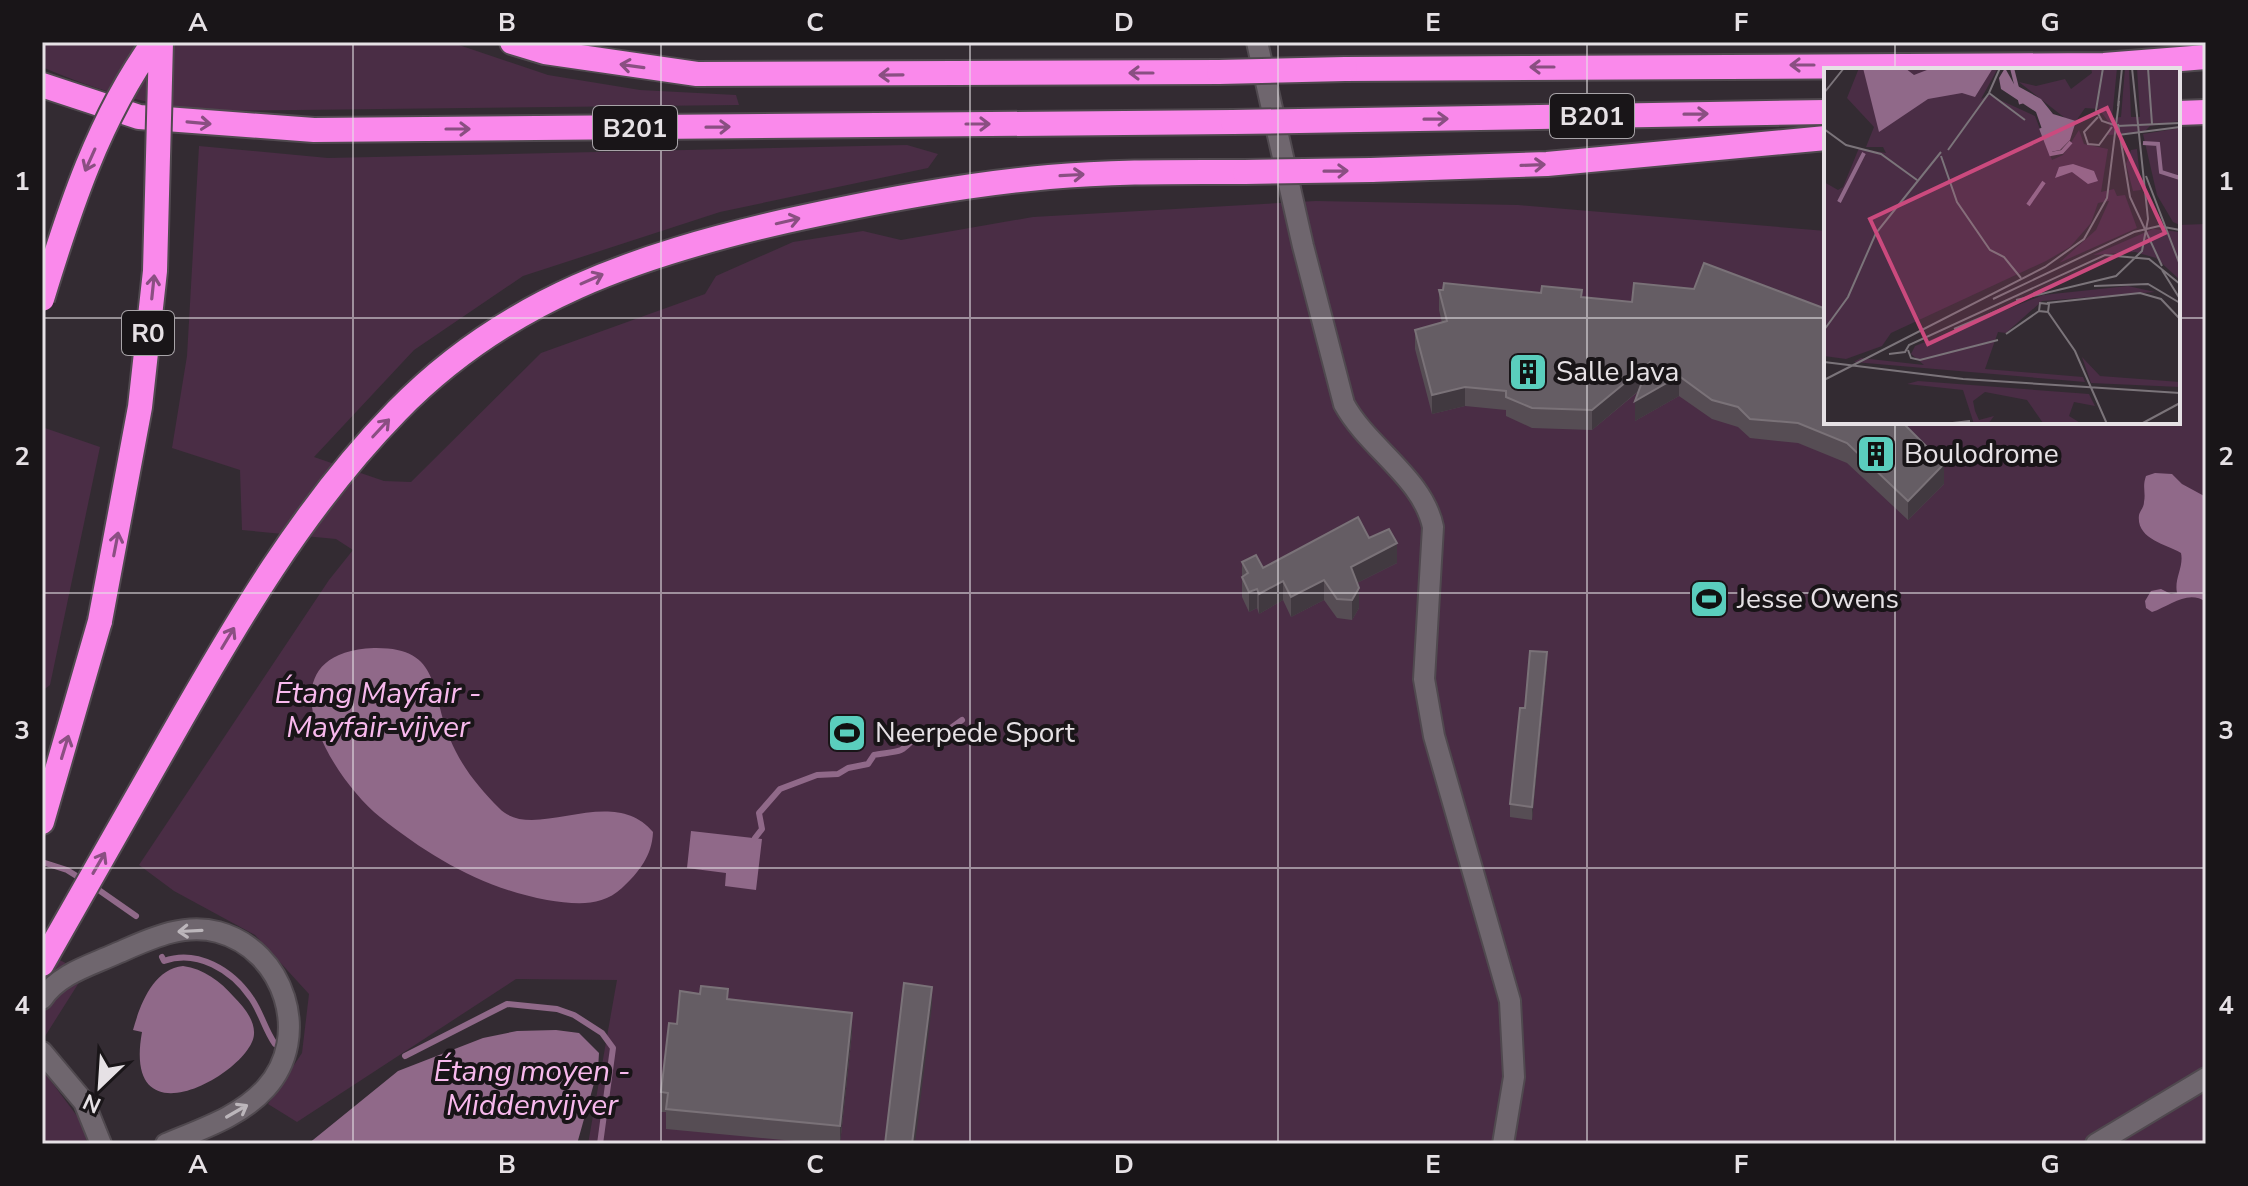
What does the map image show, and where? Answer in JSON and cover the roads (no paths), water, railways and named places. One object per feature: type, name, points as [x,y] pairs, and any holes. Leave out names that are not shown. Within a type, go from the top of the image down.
[{"type":"highway","points":[[42,299],[83,176],[123,91],[154,42]]},
{"type":"highway","name":"R0","points":[[42,822],[100,621],[140,407],[155,271],[161,42]]},
{"type":"highway","name":"B201","points":[[512,42],[545,52],[697,74],[2104,65],[2170,57],[2206,57]]},
{"type":"highway","name":"B201","points":[[2140,42],[2170,57]]},
{"type":"highway","name":"B201","points":[[42,85],[139,117],[314,130],[1233,122],[1824,112]]},
{"type":"highway","points":[[2180,113],[2206,112]]},
{"type":"highway","name":"B201","points":[[42,964],[266,577],[326,492],[398,410],[463,353],[540,303],[614,269],[712,238],[848,207],[976,184],[1129,173],[1547,164],[1824,138]]},
{"type":"street","points":[[1257,42],[1303,246],[1344,404],[1355,425],[1428,505],[1433,533],[1424,679],[1434,736],[1510,1001],[1514,1077],[1503,1144]]},
{"type":"street","points":[[42,999],[62,979],[161,935],[190,929],[218,932],[258,955],[277,978],[288,1003],[288,1044],[280,1067],[267,1086],[246,1107],[166,1144]]},
{"type":"street","points":[[42,1052],[84,1102],[101,1144]]},
{"type":"street","points":[[2096,1144],[2206,1078]]},
{"type":"water","points":[[2172,474],[2182,484],[2206,497],[2206,602],[2199,598],[2186,598],[2152,612],[2146,608],[2145,601],[2151,591],[2161,589],[2171,594],[2177,593],[2182,558],[2181,553],[2147,535],[2139,523],[2146,476]]},
{"type":"water","name":"Étang Mayfair - Mayfair-vijver","points":[[374,648],[412,655],[423,664],[430,675],[454,749],[471,776],[499,808],[514,817],[532,820],[616,812],[636,818],[653,832],[644,863],[634,876],[614,894],[596,902],[567,903],[524,895],[458,869],[380,817],[341,774],[325,747],[314,719],[311,693],[319,671],[339,655]]},
{"type":"water","points":[[691,831],[762,839],[756,890],[725,886],[726,873],[687,868]]},
{"type":"water","points":[[183,966],[205,973],[223,986],[248,1014],[254,1034],[248,1049],[213,1080],[190,1090],[168,1093],[150,1086],[141,1067],[142,1032],[133,1030],[144,1000],[156,981]]},
{"type":"water","name":"Étang moyen - Middenvijver","points":[[517,1031],[579,1033],[599,1053],[598,1069],[577,1144],[308,1144],[398,1071],[483,1038]]},
{"type":"waterway","points":[[755,838],[762,829],[759,813],[780,789],[817,775],[838,774],[848,768],[868,764],[874,755],[901,750],[922,734],[940,736],[962,720]]},
{"type":"waterway","points":[[42,862],[67,870],[83,880]]},
{"type":"waterway","points":[[93,886],[136,916]]},
{"type":"waterway","points":[[162,957],[164,961],[176,958],[201,960],[224,971],[251,998],[275,1044]]},
{"type":"waterway","points":[[405,1056],[507,1004],[557,1009],[574,1015],[602,1033],[613,1048],[600,1144]]},
{"type":"place","name":"Salle Java","points":[[1528,372]]},
{"type":"place","name":"Boulodrome","points":[[1876,454]]},
{"type":"place","name":"Jesse Owens","points":[[1709,599]]},
{"type":"place","name":"Neerpede Sport","points":[[847,733]]}]
